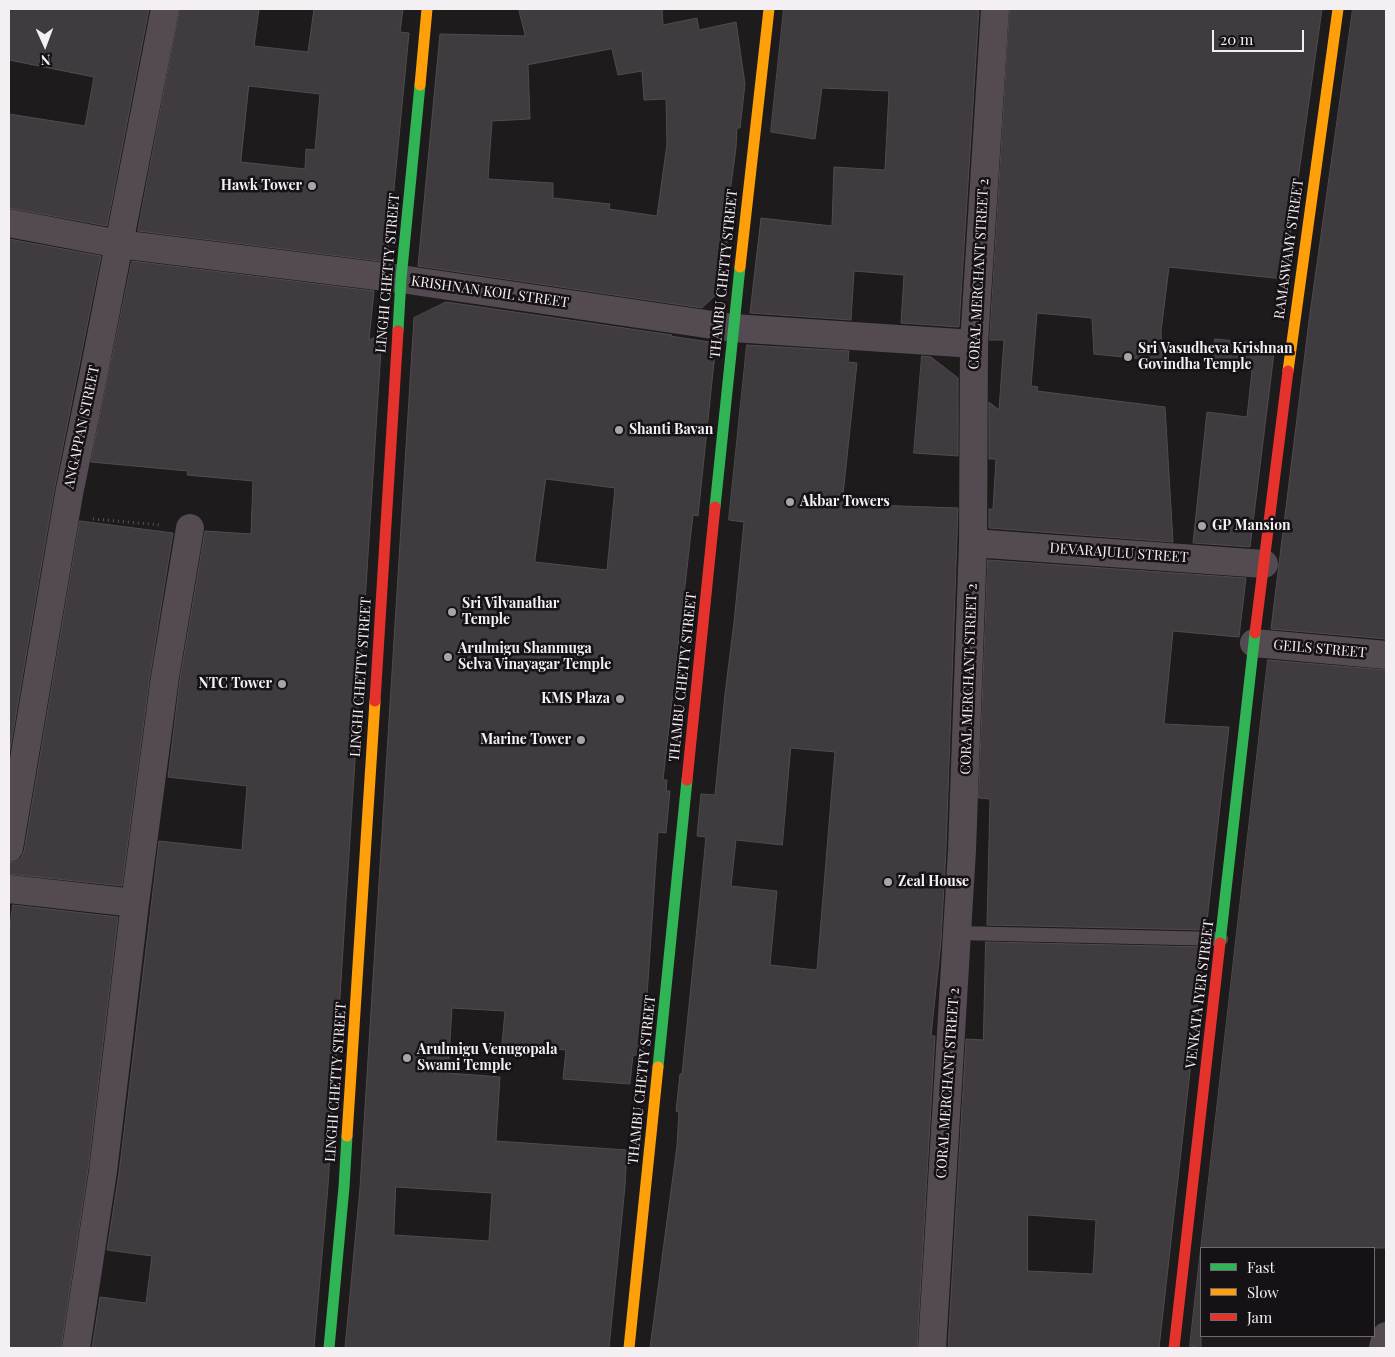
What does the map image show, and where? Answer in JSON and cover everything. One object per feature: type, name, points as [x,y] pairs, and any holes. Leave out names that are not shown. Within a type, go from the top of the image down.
[{"type":"street","name":"ANGAPPAN STREET","points":[[9,848],[65,517],[165,9]]},
{"type":"street","name":"LINGHI CHETTY STREET","points":[[329,1348],[344,1187],[401,279],[427,9]]},
{"type":"street","name":"THAMBU CHETTY STREET","points":[[629,1348],[733,328],[769,9]]},
{"type":"street","name":"CORAL MERCHANT STREET 2","points":[[932,1348],[962,850],[973,543],[974,344],[995,9]]},
{"type":"street","name":"RAMASWAMY STREET","points":[[1254,643],[1294,319],[1338,9]]},
{"type":"street","name":"KRISHNAN KOIL STREET","points":[[9,223],[119,244],[401,279],[733,328],[974,344]]},
{"type":"street","points":[[76,1348],[103,1171],[135,903],[165,677],[190,528]]},
{"type":"street","name":"DEVARAJULU STREET","points":[[973,543],[1264,564]]},
{"type":"street","name":"GEILS STREET","points":[[1254,643],[1386,655]]},
{"type":"street","name":"VENKATA IYER STREET","points":[[1174,1348],[1254,643]]},
{"type":"street","points":[[9,889],[135,903]]},
{"type":"street","points":[[1383,1348],[1386,1336]]},
{"type":"lane","points":[[957,933],[1221,939]]},
{"type":"path","points":[[65,517],[190,528]]},
{"type":"building","points":[[9,9],[149,9],[107,226],[9,208],[9,114],[85,126],[94,77],[9,60]]},
{"type":"building","points":[[180,9],[259,9],[254,46],[308,52],[314,9],[403,9],[400,32],[409,33],[387,262],[138,231]],"holes":[[[249,86],[320,94],[315,150],[306,149],[305,169],[241,162]]]},
{"type":"building","points":[[519,9],[662,9],[663,25],[697,18],[699,30],[736,22],[745,84],[740,128],[737,128],[727,214],[730,214],[722,289],[702,308],[418,266],[440,34],[525,36]],"holes":[[[612,49],[618,75],[642,71],[644,100],[666,99],[667,144],[657,216],[609,209],[610,204],[553,198],[553,183],[488,179],[492,121],[530,119],[528,65]]]},
{"type":"building","points":[[784,9],[979,9],[959,327],[901,323],[904,275],[854,271],[851,320],[750,313],[761,218],[832,226],[834,167],[885,170],[889,91],[822,88],[815,139],[771,132]]},
{"type":"building","points":[[1010,9],[1322,9],[1284,279],[1169,267],[1161,331],[1162,361],[1094,354],[1092,318],[1037,313],[1031,386],[1038,387],[1037,391],[1165,407],[1173,542],[989,528],[989,509],[993,509],[996,459],[989,459],[989,402],[999,410],[1004,340],[990,340]]},
{"type":"building","points":[[1353,9],[1386,9],[1386,639],[1271,629],[1309,321]]},
{"type":"building","points":[[9,239],[101,256],[54,491],[9,756]]},
{"type":"building","points":[[132,261],[374,291],[369,340],[382,334],[328,1186],[314,1348],[92,1348],[100,1297],[146,1303],[152,1256],[107,1250],[119,1173],[159,841],[242,850],[247,786],[168,777],[180,679],[205,531],[251,534],[253,481],[187,475],[188,471],[91,462]]},
{"type":"building","points":[[446,302],[716,343],[698,516],[693,515],[663,780],[667,780],[666,791],[670,791],[666,833],[658,832],[643,1056],[633,1055],[630,1084],[563,1079],[566,1050],[502,1044],[505,1011],[452,1008],[448,1073],[500,1077],[496,1141],[627,1150],[609,1348],[345,1348],[360,1188],[414,318]],"holes":[[[546,479],[615,488],[607,570],[535,562]],[[396,1187],[492,1193],[489,1241],[394,1235]]]},
{"type":"building","points":[[1215,339],[1275,345],[1250,547],[1193,543],[1207,412],[1247,417],[1252,371],[1212,366]]},
{"type":"building","points":[[747,345],[849,351],[848,362],[857,363],[842,504],[958,508],[946,849],[941,941],[931,1036],[935,1036],[917,1348],[650,1348],[677,1146],[679,1112],[676,1111],[680,1074],[682,1074],[706,837],[697,836],[701,794],[715,795],[744,522],[729,520]],"holes":[[[791,748],[835,752],[817,970],[770,965],[777,891],[731,886],[736,840],[782,845]]]},
{"type":"building","points":[[922,356],[931,357],[958,378],[958,456],[914,453]]},
{"type":"building","points":[[80,521],[173,533],[150,675],[122,886],[9,874],[9,863],[21,858],[24,851]]},
{"type":"building","points":[[988,560],[1246,578],[1239,637],[1173,631],[1164,724],[1229,727],[1206,930],[987,925],[990,799],[979,798]]},
{"type":"building","points":[[1268,660],[1386,670],[1386,1248],[1201,1247]]},
{"type":"building","points":[[13,905],[118,917],[88,1169],[61,1348],[9,1348],[9,934]]},
{"type":"building","points":[[986,942],[1204,947],[1159,1348],[948,1348],[966,1039],[983,1040]],"holes":[[[1028,1215],[1096,1220],[1093,1274],[1028,1271]]]},
{"type":"building","points":[[1200,1258],[1201,1348],[1190,1346]]},
{"type":"traffic: fast","points":[[398,331],[401,279],[420,85]]},
{"type":"traffic: fast","points":[[715,507],[740,267]]},
{"type":"traffic: fast","points":[[1220,943],[1255,633]]},
{"type":"traffic: fast","points":[[658,1067],[687,780]]},
{"type":"traffic: fast","points":[[329,1348],[347,1136]]},
{"type":"traffic: slow","points":[[420,85],[427,9]]},
{"type":"traffic: slow","points":[[740,267],[769,9]]},
{"type":"traffic: slow","points":[[1288,371],[1338,9]]},
{"type":"traffic: slow","points":[[347,1136],[375,701]]},
{"type":"traffic: slow","points":[[629,1348],[658,1067]]},
{"type":"traffic: jam","points":[[375,701],[398,331]]},
{"type":"traffic: jam","points":[[1255,633],[1288,371]]},
{"type":"traffic: jam","points":[[687,780],[715,507]]},
{"type":"traffic: jam","points":[[1174,1348],[1220,943]]},
{"type":"place","name":"Hawk Tower","points":[[312,186]]},
{"type":"place","name":"Sri Vasudheva Krishnan Govindha Temple","points":[[1128,357]]},
{"type":"place","name":"Shanti Bavan","points":[[619,430]]},
{"type":"place","name":"Akbar Towers","points":[[790,502]]},
{"type":"place","name":"GP Mansion","points":[[1202,526]]},
{"type":"place","name":"Sri Vilvanathar Temple","points":[[452,612]]},
{"type":"place","name":"Arulmigu Shanmuga Selva Vinayagar Temple","points":[[448,657]]},
{"type":"place","name":"NTC Tower","points":[[282,684]]},
{"type":"place","name":"KMS Plaza","points":[[620,699]]},
{"type":"place","name":"Marine Tower","points":[[581,740]]},
{"type":"place","name":"Zeal House","points":[[888,882]]},
{"type":"place","name":"Arulmigu Venugopala Swami Temple","points":[[407,1058]]}]
